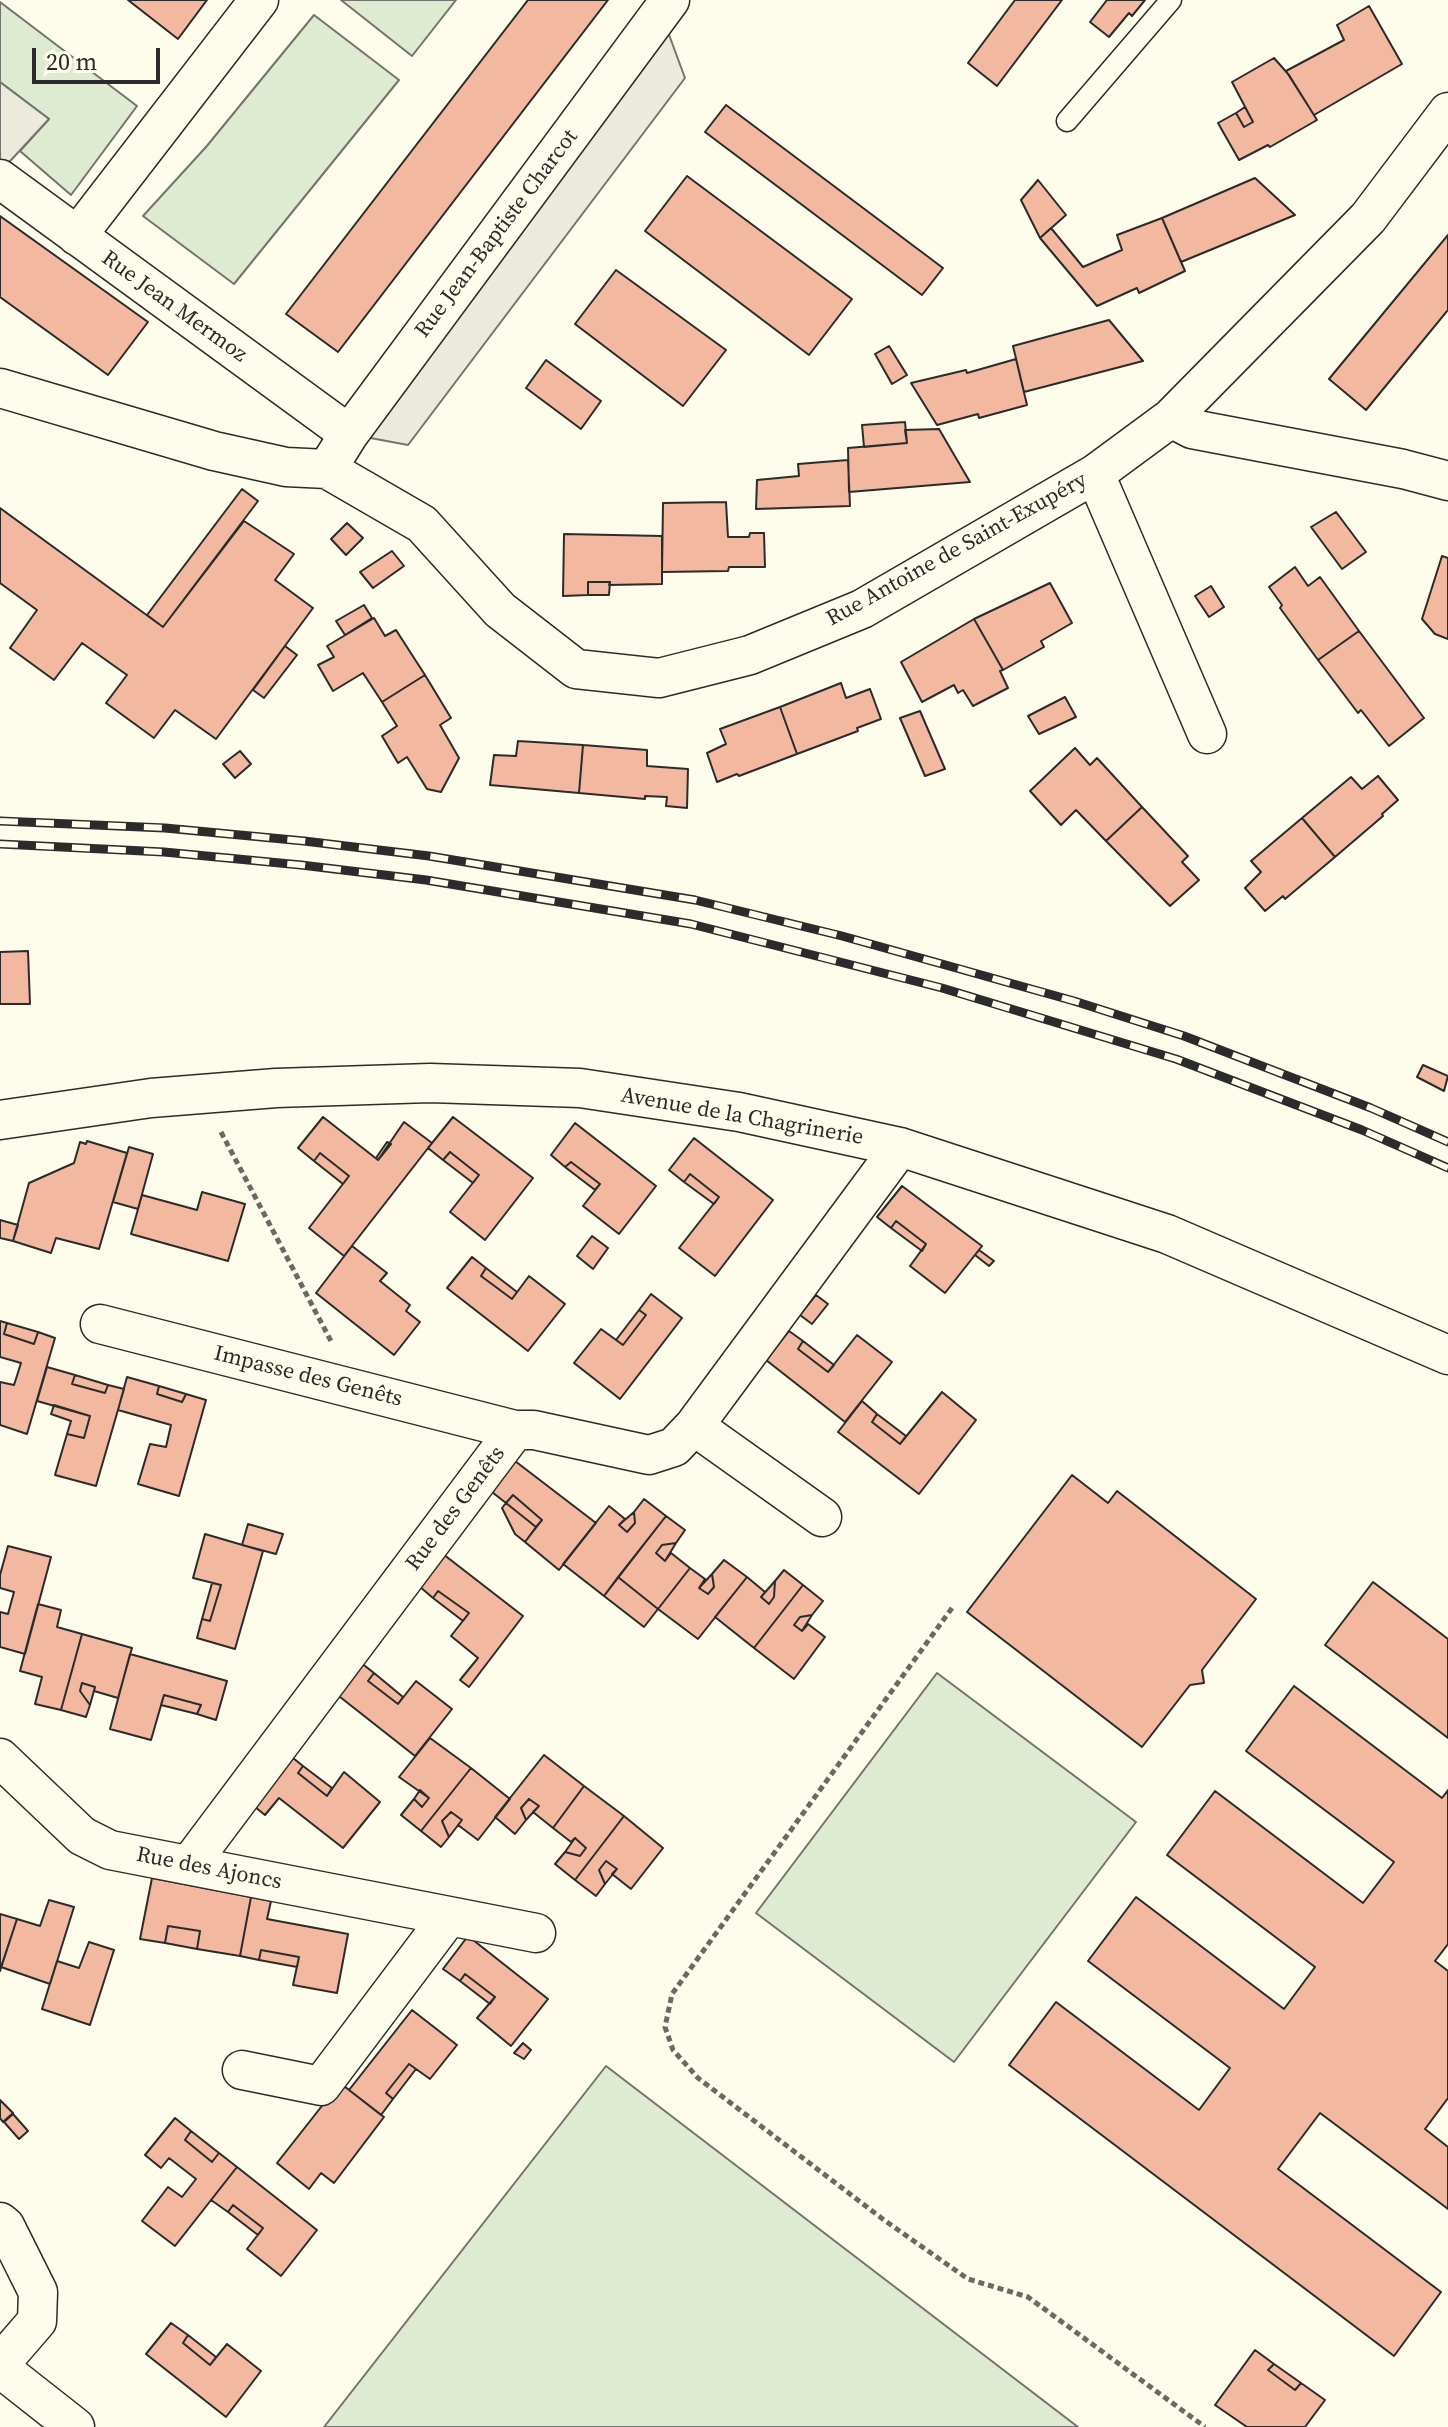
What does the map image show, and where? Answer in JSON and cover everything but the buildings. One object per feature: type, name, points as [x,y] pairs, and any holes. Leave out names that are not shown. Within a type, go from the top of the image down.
[{"type":"street","points":[[77,236],[259,0]]},
{"type":"street","name":"Rue Jean-Baptiste Charcot","points":[[327,469],[349,434],[670,0]]},
{"type":"street","name":"Rue Antoine de Saint-Exupéry","points":[[0,388],[214,451],[286,467],[327,469],[422,524],[500,610],[576,669],[659,678],[750,655],[862,609],[1095,474],[1171,418],[1368,218],[1448,112]]},
{"type":"street","name":"Rue Jean Mermoz","points":[[0,179],[349,434]]},
{"type":"street","points":[[1171,418],[1192,429],[1403,469],[1448,481]]},
{"type":"street","name":"Rue Antoine de Saint-Exupéry","points":[[1095,474],[1207,734]]},
{"type":"street","name":"Avenue de la Chagrinerie","points":[[0,1120],[151,1098],[276,1088],[430,1083],[580,1088],[739,1112],[900,1147],[1167,1234],[1448,1355]]},
{"type":"street","name":"Rue des Genêts","points":[[189,1865],[515,1430],[534,1430],[649,1455],[674,1447],[694,1426],[900,1147]]},
{"type":"street","name":"Impasse des Genêts","points":[[100,1324],[515,1430]]},
{"type":"street","points":[[694,1426],[822,1517]]},
{"type":"street","name":"Rue des Ajoncs","points":[[0,1758],[82,1836],[98,1845],[536,1933]]},
{"type":"street","points":[[242,2070],[321,2086],[449,1916]]},
{"type":"street","points":[[0,2222],[5,2226],[38,2292],[37,2321],[0,2366],[75,2427]]},
{"type":"lane","points":[[1067,121],[1171,0]]},
{"type":"path","points":[[201,1094],[357,1390]]},
{"type":"path","points":[[952,1608],[672,1994],[665,2027],[673,2050],[698,2078],[884,2220],[968,2279],[1028,2297],[1205,2427]]},
{"type":"green space","points":[[341,0],[456,0],[412,56]]},
{"type":"green space","points":[[0,2],[137,106],[71,195],[20,151],[49,119],[0,82]]},
{"type":"green space","points":[[314,15],[399,80],[234,284],[143,216],[206,147]]},
{"type":"green space","points":[[937,1673],[1136,1822],[954,2062],[756,1913]]},
{"type":"green space","points":[[606,2066],[1078,2427],[324,2427]]},
{"type":"shaded area","points":[[661,13],[685,78],[408,445],[349,434]]},
{"type":"shaded area","points":[[0,82],[49,119],[0,172]]},
{"type":"railway","points":[[0,821],[165,828],[304,841],[429,856],[695,900],[842,936],[1074,1001],[1184,1036],[1371,1108],[1448,1142]]},
{"type":"railway","points":[[0,844],[164,852],[301,865],[426,880],[691,924],[942,988],[1176,1059],[1362,1130],[1448,1168]]}]
